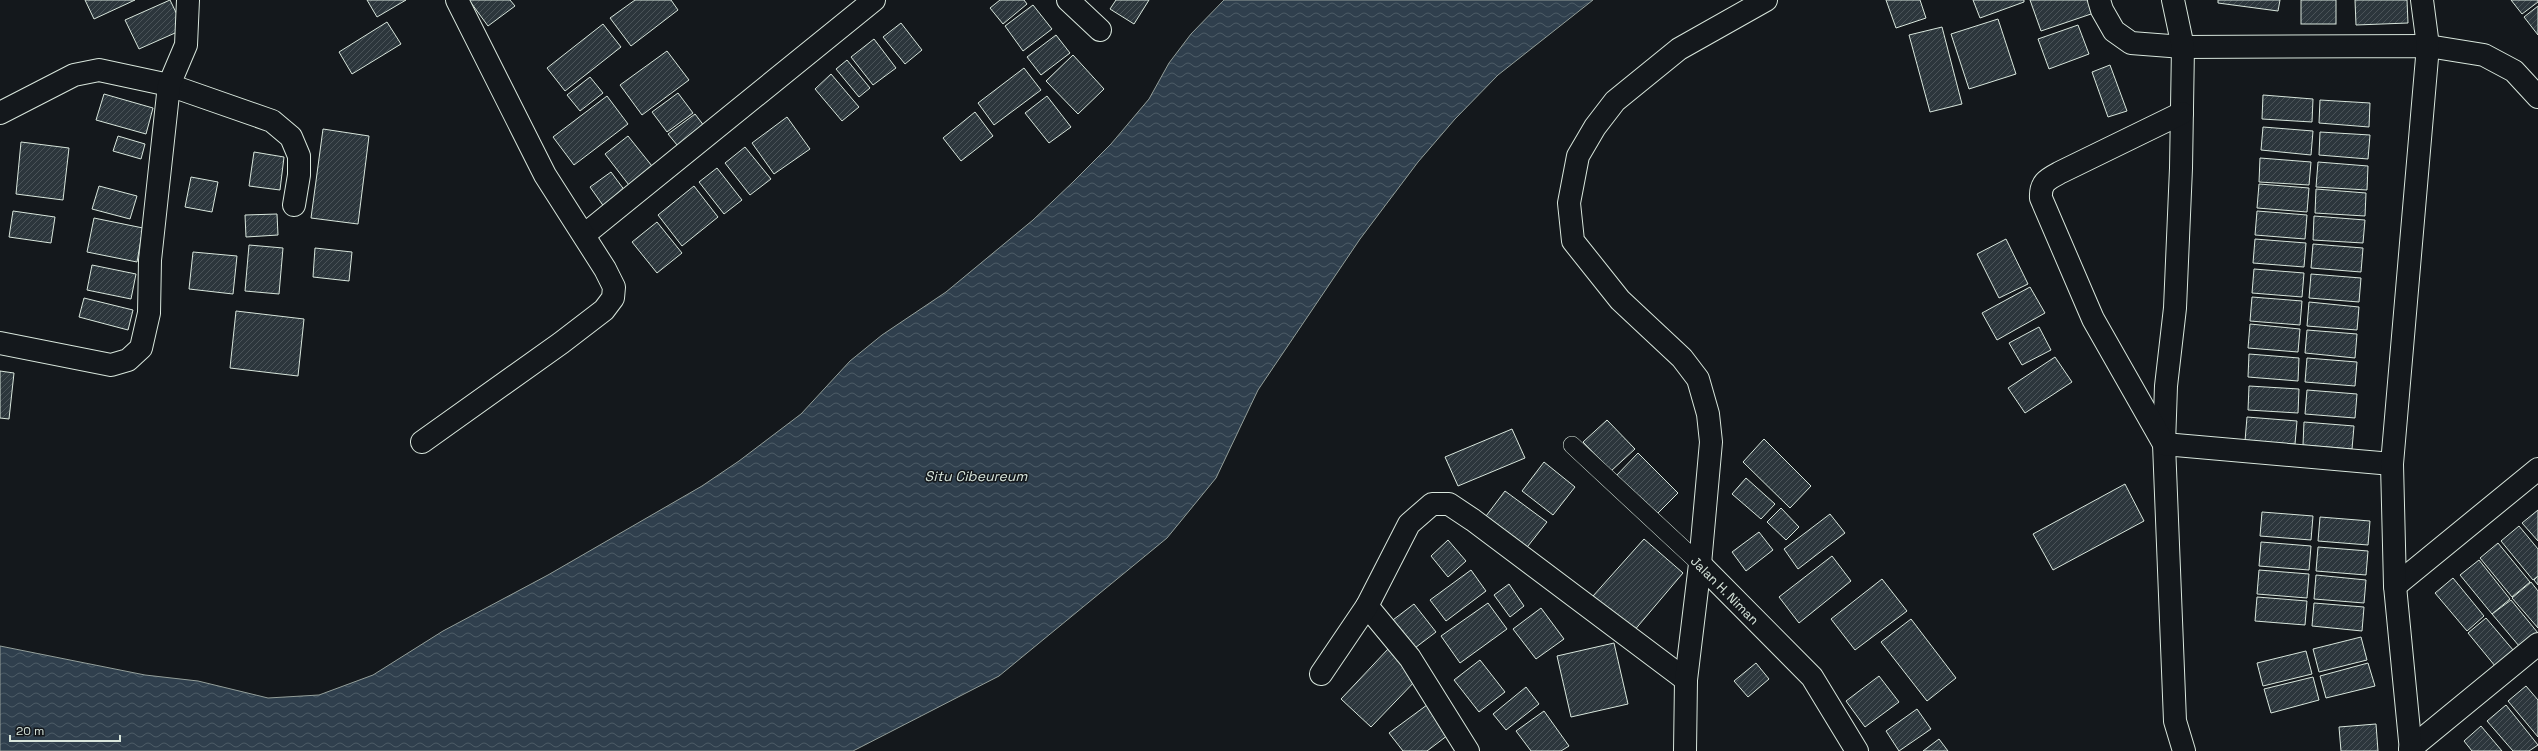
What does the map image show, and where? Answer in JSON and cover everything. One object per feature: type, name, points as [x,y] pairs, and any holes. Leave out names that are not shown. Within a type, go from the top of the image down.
[{"type":"street","points":[[0,343],[111,365],[128,360],[141,348],[149,313],[150,260],[169,85],[186,45],[188,0]]},
{"type":"street","points":[[422,442],[561,343],[604,310],[614,298],[614,287],[584,235],[545,175],[457,0]]},
{"type":"street","points":[[584,235],[874,0]]},
{"type":"street","points":[[1068,0],[1100,30]]},
{"type":"street","points":[[1685,751],[1686,680],[1700,564],[1711,442],[1708,414],[1698,379],[1682,358],[1620,300],[1573,241],[1569,203],[1578,156],[1595,126],[1615,101],[1679,49],[1766,0]]},
{"type":"street","points":[[2099,0],[2102,10],[2114,31],[2132,42],[2183,47],[2428,46],[2484,55],[2514,71],[2538,97]]},
{"type":"street","points":[[2173,0],[2183,47],[2182,113],[2175,308],[2166,386],[2164,444],[2175,721],[2184,751]]},
{"type":"street","points":[[2411,750],[2395,586],[2392,464],[2428,46],[2422,0]]},
{"type":"street","points":[[0,113],[74,75],[99,70],[169,85],[272,121],[290,137],[299,156],[299,175],[294,205]]},
{"type":"street","points":[[2164,444],[2093,319],[2041,198],[2040,190],[2045,181],[2060,172],[2182,113]]},
{"type":"street","points":[[2164,444],[2392,464]]},
{"type":"street","points":[[2395,586],[2538,469]]},
{"type":"street","points":[[1321,674],[1367,606],[1409,524],[1432,504],[1449,504],[1473,520],[1686,680]]},
{"type":"street","name":"Jalan H. Niman","points":[[1700,564],[1812,677],[1857,751]]},
{"type":"street","points":[[1367,606],[1410,658],[1468,751]]},
{"type":"street","points":[[2411,750],[2538,644]]},
{"type":"lane","name":"Jalan H. Niman","points":[[1572,445],[1700,564]]},
{"type":"water","name":"Situ Cibeureum","points":[[1224,0],[1593,0],[1498,75],[1455,119],[1418,162],[1360,239],[1258,390],[1216,478],[1167,538],[999,676],[853,751],[0,751],[0,646],[145,675],[198,681],[268,698],[319,695],[373,675],[443,631],[548,575],[702,486],[739,461],[801,414],[850,361],[882,335],[946,292],[1033,220],[1111,144],[1149,99],[1169,63],[1191,34]]},
{"type":"building","points":[[85,0],[135,0],[94,19]]},
{"type":"building","points":[[170,0],[184,29],[139,49],[125,20]]},
{"type":"building","points":[[367,0],[406,0],[377,17]]},
{"type":"building","points":[[469,0],[510,0],[515,6],[488,26]]},
{"type":"building","points":[[635,0],[671,0],[678,10],[631,46],[610,18]]},
{"type":"building","points":[[1000,0],[1024,0],[1027,4],[1003,24],[990,8]]},
{"type":"building","points":[[1116,0],[1149,0],[1134,24],[1110,9]]},
{"type":"building","points":[[1886,0],[1920,0],[1926,18],[1896,28]]},
{"type":"building","points":[[1973,0],[2024,0],[2024,2],[1980,18]]},
{"type":"building","points":[[2030,0],[2089,0],[2094,13],[2041,31]]},
{"type":"building","points":[[2218,0],[2280,0],[2278,11],[2218,3]]},
{"type":"building","points":[[2301,0],[2336,0],[2336,24],[2301,24]]},
{"type":"building","points":[[2355,0],[2407,0],[2408,23],[2356,25]]},
{"type":"building","points":[[2511,0],[2538,0],[2538,2],[2522,14]]},
{"type":"building","points":[[1033,5],[1052,29],[1023,51],[1005,26]]},
{"type":"building","points":[[2538,6],[2538,35],[2524,17]]},
{"type":"building","points":[[1998,19],[2016,74],[1969,89],[1951,34]]},
{"type":"building","points":[[387,22],[401,44],[352,74],[339,52]]},
{"type":"building","points":[[901,23],[922,50],[905,64],[883,37]]},
{"type":"building","points":[[603,24],[621,47],[565,91],[547,68]]},
{"type":"building","points":[[2078,25],[2089,54],[2049,69],[2038,39]]},
{"type":"building","points":[[1942,27],[1962,104],[1930,112],[1909,35]]},
{"type":"building","points":[[1056,35],[1070,53],[1041,75],[1027,57]]},
{"type":"building","points":[[874,39],[896,68],[873,85],[851,57]]},
{"type":"building","points":[[667,51],[689,80],[642,115],[620,85]]},
{"type":"building","points":[[1073,55],[1104,89],[1078,114],[1046,81]]},
{"type":"building","points":[[847,60],[870,88],[859,97],[836,69]]},
{"type":"building","points":[[2110,65],[2127,111],[2108,117],[2092,72]]},
{"type":"building","points":[[1024,68],[1041,90],[994,125],[978,103]]},
{"type":"building","points":[[831,74],[859,107],[842,121],[815,89]]},
{"type":"building","points":[[590,77],[603,93],[580,111],[567,95]]},
{"type":"building","points":[[678,93],[693,113],[667,132],[652,112]]},
{"type":"building","points":[[104,94],[153,108],[146,134],[96,120]]},
{"type":"building","points":[[2263,95],[2313,99],[2312,122],[2262,119]]},
{"type":"building","points":[[607,96],[628,124],[574,165],[553,137]]},
{"type":"building","points":[[1047,96],[1071,127],[1049,143],[1025,113]]},
{"type":"building","points":[[2320,100],[2370,103],[2369,127],[2319,123]]},
{"type":"building","points":[[975,112],[993,136],[961,161],[943,138]]},
{"type":"building","points":[[695,114],[708,131],[682,151],[668,134]]},
{"type":"building","points":[[787,117],[810,149],[774,174],[752,143]]},
{"type":"building","points":[[2263,127],[2313,131],[2311,155],[2261,150]]},
{"type":"building","points":[[323,129],[369,136],[358,224],[311,218]]},
{"type":"building","points":[[2320,132],[2370,135],[2368,159],[2319,155]]},
{"type":"building","points":[[118,136],[145,144],[141,159],[113,151]]},
{"type":"building","points":[[628,136],[656,171],[632,189],[605,154]]},
{"type":"building","points":[[21,142],[69,148],[63,200],[16,194]]},
{"type":"building","points":[[745,147],[771,179],[750,195],[725,163]]},
{"type":"building","points":[[254,152],[284,157],[280,190],[249,186]]},
{"type":"building","points":[[2260,158],[2311,162],[2309,185],[2259,182]]},
{"type":"building","points":[[2318,162],[2368,166],[2367,190],[2316,187]]},
{"type":"building","points":[[717,168],[742,200],[724,214],[699,182]]},
{"type":"building","points":[[611,172],[628,195],[607,211],[590,187]]},
{"type":"building","points":[[191,177],[218,182],[212,212],[185,207]]},
{"type":"building","points":[[2259,184],[2309,188],[2307,212],[2257,208]]},
{"type":"building","points":[[99,186],[137,196],[130,219],[92,209]]},
{"type":"building","points":[[694,186],[718,217],[682,246],[658,215]]},
{"type":"building","points":[[2316,189],[2366,193],[2365,216],[2315,213]]},
{"type":"building","points":[[13,211],[55,217],[51,243],[9,237]]},
{"type":"building","points":[[2257,211],[2307,215],[2305,239],[2255,235]]},
{"type":"building","points":[[277,214],[278,235],[246,237],[245,215]]},
{"type":"building","points":[[2314,216],[2365,220],[2363,243],[2313,240]]},
{"type":"building","points":[[94,218],[143,228],[137,262],[87,252]]},
{"type":"building","points":[[657,222],[682,253],[657,273],[632,242]]},
{"type":"building","points":[[2006,239],[2028,284],[1999,298],[1977,254]]},
{"type":"building","points":[[2255,239],[2306,243],[2304,267],[2253,263]]},
{"type":"building","points":[[2313,244],[2363,248],[2361,272],[2311,268]]},
{"type":"building","points":[[249,245],[283,248],[279,294],[245,291]]},
{"type":"building","points":[[315,248],[352,252],[349,281],[313,277]]},
{"type":"building","points":[[193,252],[237,256],[233,294],[189,289]]},
{"type":"building","points":[[92,265],[136,274],[131,299],[87,290]]},
{"type":"building","points":[[2254,269],[2304,273],[2302,297],[2252,293]]},
{"type":"building","points":[[2311,274],[2361,278],[2359,302],[2309,298]]},
{"type":"building","points":[[2030,287],[2045,313],[1997,340],[1982,313]]},
{"type":"building","points":[[2252,297],[2302,301],[2300,325],[2250,321]]},
{"type":"building","points":[[84,298],[133,310],[128,330],[79,317]]},
{"type":"building","points":[[2309,302],[2359,307],[2357,330],[2307,326]]},
{"type":"building","points":[[236,311],[304,319],[298,376],[230,368]]},
{"type":"building","points":[[2250,324],[2300,329],[2298,352],[2248,348]]},
{"type":"building","points":[[2039,327],[2051,350],[2022,365],[2009,343]]},
{"type":"building","points":[[2307,330],[2357,334],[2355,358],[2305,353]]},
{"type":"building","points":[[2249,354],[2299,358],[2298,381],[2248,377]]},
{"type":"building","points":[[2055,357],[2072,382],[2025,413],[2008,388]]},
{"type":"building","points":[[2307,358],[2357,362],[2355,386],[2305,382]]},
{"type":"building","points":[[0,371],[14,373],[9,419],[0,418]]},
{"type":"building","points":[[2249,386],[2299,389],[2298,413],[2248,410]]},
{"type":"building","points":[[2307,390],[2357,394],[2355,418],[2305,414]]},
{"type":"building","points":[[2247,417],[2297,421],[2295,444],[2245,441]]},
{"type":"building","points":[[1607,420],[1635,449],[1611,471],[1583,442]]},
{"type":"building","points":[[2304,422],[2354,426],[2352,449],[2303,445]]},
{"type":"building","points":[[1512,429],[1525,458],[1458,486],[1445,457]]},
{"type":"building","points":[[1764,439],[1811,486],[1790,508],[1743,462]]},
{"type":"building","points":[[1638,453],[1678,493],[1655,516],[1615,477]]},
{"type":"building","points":[[1544,462],[1575,487],[1553,515],[1522,491]]},
{"type":"building","points":[[1746,478],[1775,504],[1761,519],[1732,494]]},
{"type":"building","points":[[2125,484],[2144,521],[2053,570],[2033,534]]},
{"type":"building","points":[[1505,491],[1547,522],[1524,551],[1483,520]]},
{"type":"building","points":[[1781,508],[1799,527],[1786,540],[1767,522]]},
{"type":"building","points":[[2538,510],[2538,541],[2522,523]]},
{"type":"building","points":[[2262,512],[2313,516],[2311,540],[2260,536]]},
{"type":"building","points":[[1830,514],[1845,533],[1798,569],[1784,549]]},
{"type":"building","points":[[2320,517],[2370,521],[2368,545],[2318,541]]},
{"type":"building","points":[[2519,526],[2538,549],[2538,576],[2533,580],[2501,541]]},
{"type":"building","points":[[1759,532],[1773,550],[1746,571],[1732,552]]},
{"type":"building","points":[[1644,539],[1683,573],[1633,632],[1593,596]]},
{"type":"building","points":[[1448,540],[1466,561],[1448,577],[1431,556]]},
{"type":"building","points":[[2261,542],[2311,546],[2309,570],[2259,566]]},
{"type":"building","points":[[2498,543],[2530,582],[2512,597],[2480,558]]},
{"type":"building","points":[[2318,547],[2368,551],[2366,575],[2316,571]]},
{"type":"building","points":[[1832,556],[1851,581],[1799,623],[1779,597]]},
{"type":"building","points":[[2479,560],[2510,599],[2492,614],[2460,575]]},
{"type":"building","points":[[1471,570],[1486,591],[1446,621],[1430,600]]},
{"type":"building","points":[[2259,570],[2309,574],[2307,598],[2257,594]]},
{"type":"building","points":[[2316,575],[2366,580],[2364,603],[2314,599]]},
{"type":"building","points":[[2538,576],[2538,585],[2534,580]]},
{"type":"building","points":[[2453,578],[2484,616],[2467,631],[2435,593]]},
{"type":"building","points":[[1882,579],[1907,611],[1855,650],[1831,619]]},
{"type":"building","points":[[2531,582],[2538,591],[2538,628],[2512,598]]},
{"type":"building","points":[[1509,584],[1524,606],[1510,617],[1494,595]]},
{"type":"building","points":[[2257,597],[2307,601],[2305,625],[2255,621]]},
{"type":"building","points":[[2511,600],[2538,633],[2538,642],[2525,653],[2492,614]]},
{"type":"building","points":[[1488,603],[1507,629],[1460,663],[1441,636]]},
{"type":"building","points":[[2314,603],[2364,607],[2362,631],[2312,626]]},
{"type":"building","points":[[1414,604],[1436,632],[1407,654],[1385,626]]},
{"type":"building","points":[[1541,608],[1564,639],[1536,659],[1513,629]]},
{"type":"building","points":[[2486,618],[2519,657],[2500,672],[2468,633]]},
{"type":"building","points":[[1911,619],[1956,678],[1927,701],[1881,642]]},
{"type":"building","points":[[2361,637],[2367,660],[2319,672],[2313,649]]},
{"type":"building","points":[[1614,643],[1628,704],[1571,717],[1557,656]]},
{"type":"building","points":[[1389,648],[1419,677],[1371,727],[1341,699]]},
{"type":"building","points":[[2306,651],[2312,674],[2263,686],[2257,663]]},
{"type":"building","points":[[1480,660],[1505,692],[1479,712],[1454,680]]},
{"type":"building","points":[[1756,663],[1769,679],[1748,697],[1734,681]]},
{"type":"building","points":[[2368,663],[2375,686],[2326,698],[2320,676]]},
{"type":"building","points":[[1879,676],[1899,702],[1865,727],[1846,701]]},
{"type":"building","points":[[2313,677],[2319,700],[2271,713],[2264,689]]},
{"type":"building","points":[[2526,686],[2538,700],[2538,737],[2508,701]]},
{"type":"building","points":[[1526,687],[1539,704],[1506,730],[1493,714]]},
{"type":"building","points":[[1431,702],[1452,732],[1427,751],[1403,751],[1389,733]]},
{"type":"building","points":[[2506,705],[2538,745],[2529,751],[2513,751],[2487,721]]},
{"type":"building","points":[[1917,709],[1931,729],[1899,751],[1886,731]]},
{"type":"building","points":[[1544,711],[1569,746],[1561,751],[1531,751],[1516,731]]},
{"type":"building","points":[[2376,724],[2378,751],[2341,751],[2339,727]]},
{"type":"building","points":[[2481,726],[2502,751],[2472,751],[2464,741]]},
{"type":"building","points":[[1939,739],[1948,751],[1923,751]]}]
